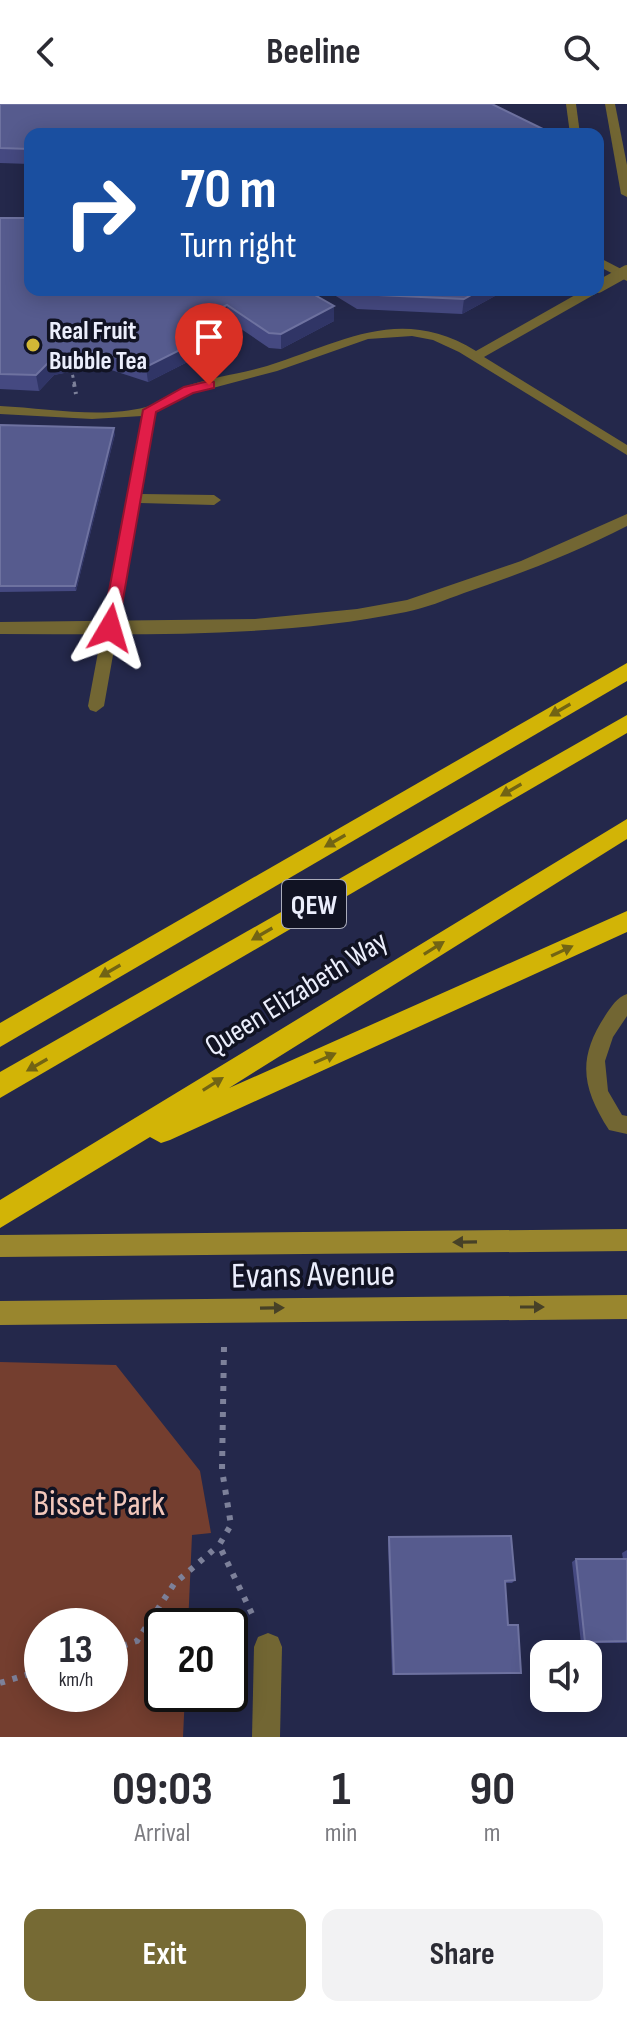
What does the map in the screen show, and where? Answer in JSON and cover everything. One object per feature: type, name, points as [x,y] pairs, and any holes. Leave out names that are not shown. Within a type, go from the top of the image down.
[{"type":"highway","points":[[0,1036],[627,671]]},
{"type":"highway","name":"QEW","points":[[0,1086],[627,723]]},
{"type":"highway","name":"Queen Elizabeth Way","points":[[0,1215],[627,828]]},
{"type":"highway","points":[[75,1169],[627,921]]},
{"type":"main road","name":"Evans Avenue","points":[[0,1246],[627,1240]]},
{"type":"main road","name":"Evans Avenue","points":[[0,1313],[627,1307]]},
{"type":"street","points":[[0,628],[110,628],[306,621],[409,606],[528,566],[627,519]]},
{"type":"street","points":[[266,1737],[268,1647]]},
{"type":"lane","points":[[571,104],[574,128]]},
{"type":"lane","points":[[610,104],[627,194]]},
{"type":"lane","points":[[604,264],[627,277]]},
{"type":"lane","points":[[604,284],[627,271]]},
{"type":"lane","points":[[475,357],[583,296]]},
{"type":"lane","points":[[0,410],[121,414],[150,410],[189,390],[275,367],[343,340],[373,333],[436,336],[627,451]]},
{"type":"lane","points":[[96,706],[150,410]]},
{"type":"lane","points":[[132,498],[214,500]]},
{"type":"lane","points":[[627,1002],[598,1041],[593,1069],[602,1106],[616,1123],[627,1125]]},
{"type":"path","points":[[68,359],[77,401]]},
{"type":"path","points":[[128,1644],[137,1641],[174,1584],[219,1545],[231,1525],[222,1470],[224,1347]]},
{"type":"path","points":[[219,1545],[268,1647]]},
{"type":"path","points":[[0,1683],[24,1676]]},
{"type":"green space","name":"Bisset Park","points":[[0,1362],[116,1365],[200,1471],[211,1533],[192,1535],[189,1608],[144,1608],[144,1712],[184,1712],[183,1737],[0,1737]]},
{"type":"building","points":[[0,104],[492,104],[541,128],[24,128],[24,149],[0,148]]},
{"type":"building","points":[[0,218],[24,218],[24,296],[317,296],[334,306],[281,334],[269,333],[227,305],[208,314],[228,326],[146,367],[97,351],[51,360],[36,375],[0,374]]},
{"type":"building","points":[[400,296],[469,296],[464,299]]},
{"type":"building","points":[[0,425],[114,428],[75,586],[0,586]]},
{"type":"building","points":[[511,1536],[515,1580],[505,1581],[508,1625],[518,1625],[521,1673],[394,1674],[389,1537]]},
{"type":"building","points":[[576,1559],[627,1559],[627,1641],[585,1640]]},
{"type":"place","name":"Real Fruit Bubble Tea","points":[[33,345]]},
{"type":"route","points":[[110,628],[150,410],[189,390],[209,385]]}]
